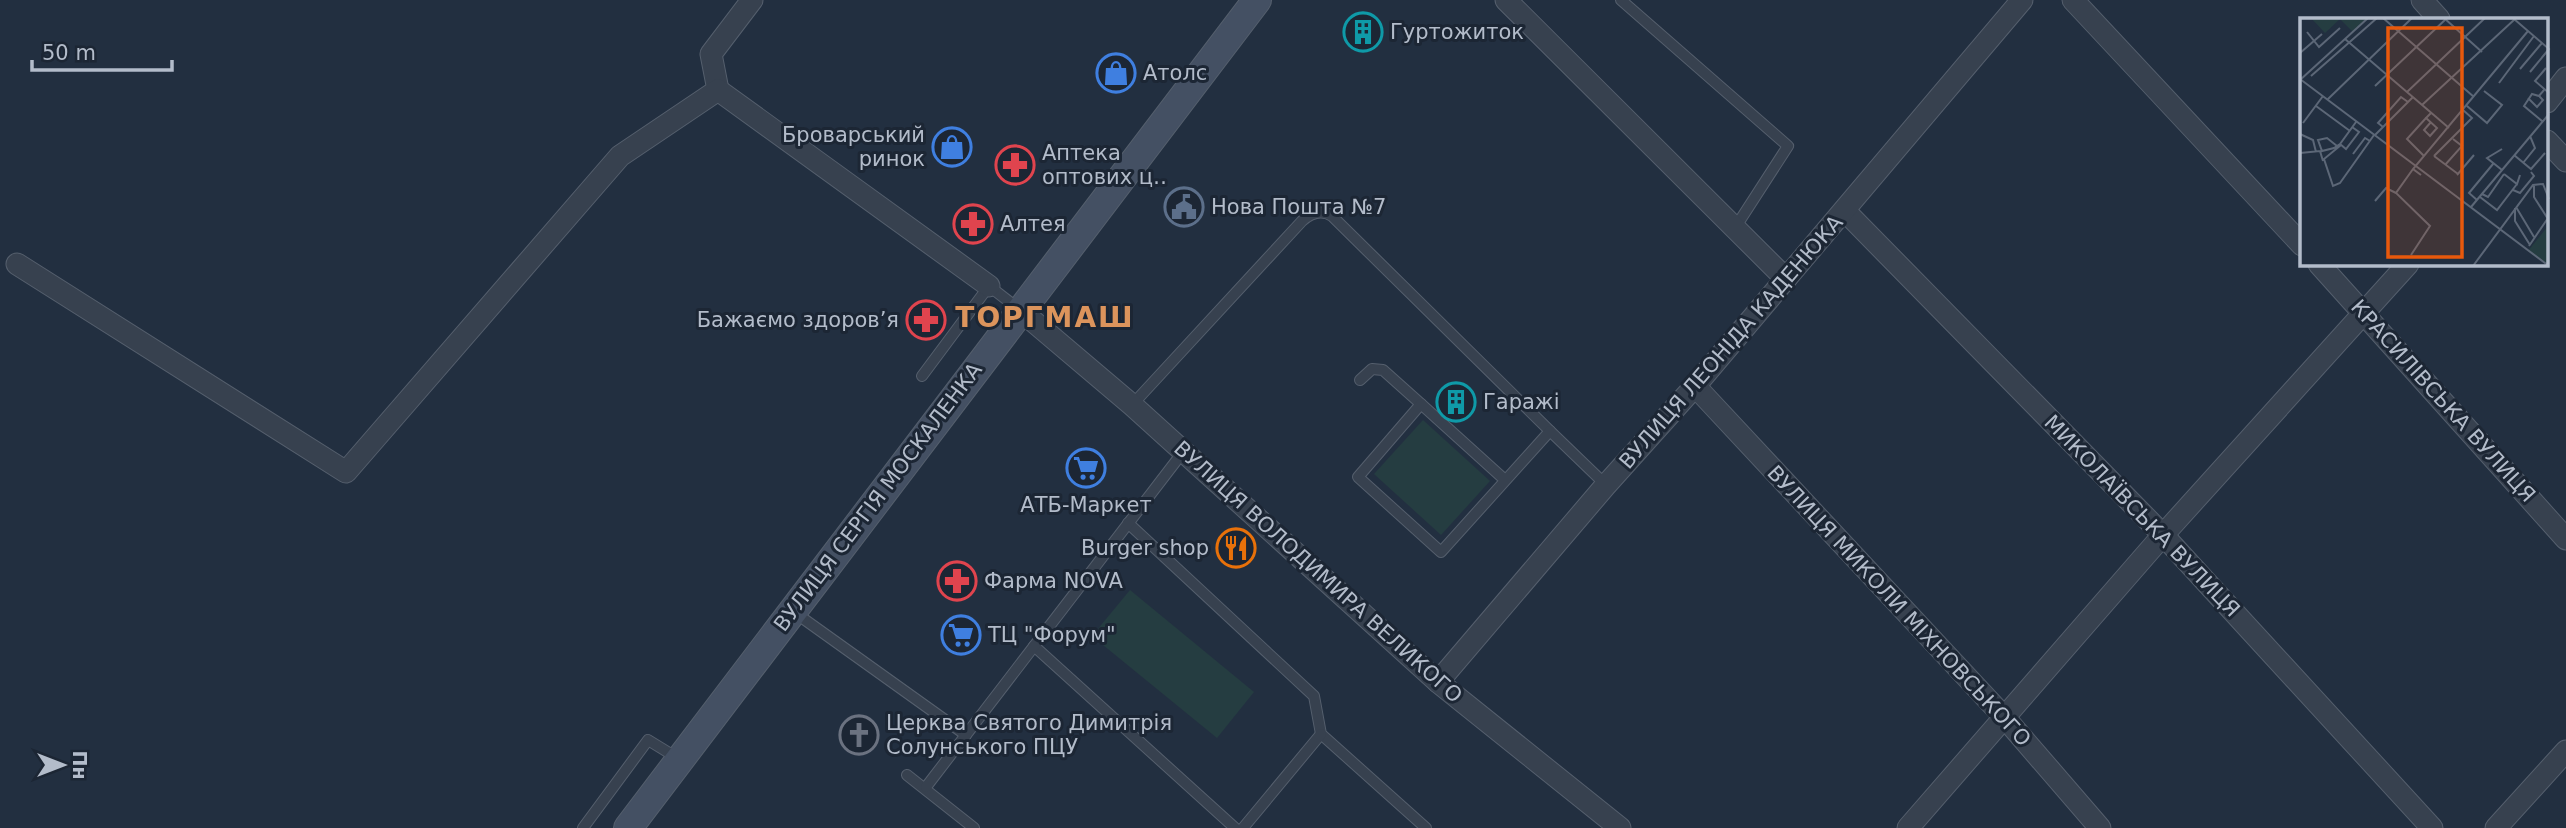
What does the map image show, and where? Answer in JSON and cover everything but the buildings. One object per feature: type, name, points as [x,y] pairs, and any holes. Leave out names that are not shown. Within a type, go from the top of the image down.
[{"type":"main road","name":"ВУЛИЦЯ СЕРГІЯ МОСКАЛЕНКА","points":[[628,828],[1257,0]]},
{"type":"street","points":[[752,0],[711,54],[718,90],[989,286]]},
{"type":"street","points":[[1506,0],[1786,279]]},
{"type":"street","name":"ВУЛИЦЯ ЛЕОНІДА КАДЕНЮКА","points":[[1438,682],[1606,485],[1696,386],[2022,0]]},
{"type":"street","points":[[2073,0],[2300,243]]},
{"type":"street","points":[[2422,0],[2438,18]]},
{"type":"street","points":[[2548,101],[2566,78]]},
{"type":"street","points":[[17,264],[346,472],[620,156],[718,90]]},
{"type":"street","points":[[2548,142],[2566,161]]},
{"type":"street","name":"МИКОЛАЇВСЬКА ВУЛИЦЯ","points":[[1845,211],[2163,534],[2432,828]]},
{"type":"street","name":"КРАСИЛІВСЬКА ВУЛИЦЯ","points":[[2321,266],[2566,539]]},
{"type":"street","points":[[1908,828],[2163,534],[2366,314],[2406,266]]},
{"type":"street","name":"ВУЛИЦЯ ВОЛОДИМИРА ВЕЛИКОГО","points":[[1020,310],[1132,405],[1438,682],[1620,828]]},
{"type":"street","name":"ВУЛИЦЯ МИКОЛИ МІХНОВСЬКОГО","points":[[1696,386],[2005,718],[2101,828]]},
{"type":"street","points":[[2496,828],[2566,751]]},
{"type":"lane","points":[[1621,0],[1788,146],[1735,228]]},
{"type":"lane","points":[[1132,405],[1302,221],[1313,213],[1323,212],[1332,216],[1606,485]]},
{"type":"lane","points":[[922,376],[989,286],[1020,310]]},
{"type":"lane","points":[[1360,380],[1372,369],[1383,370],[1505,480]]},
{"type":"lane","points":[[1421,404],[1358,477],[1441,552],[1550,431]]},
{"type":"lane","points":[[926,787],[1184,452]]},
{"type":"lane","points":[[1128,523],[1314,696],[1321,734],[1426,828]]},
{"type":"lane","points":[[792,611],[966,735]]},
{"type":"lane","points":[[1034,646],[1235,828]]},
{"type":"lane","points":[[1243,828],[1321,734]]},
{"type":"lane","points":[[583,828],[648,740],[679,759]]},
{"type":"lane","points":[[907,775],[926,787],[974,828]]},
{"type":"green space","points":[[1423,420],[1490,481],[1441,535],[1374,474]]},
{"type":"green space","points":[[1130,590],[1254,692],[1217,738],[1092,636]]},
{"type":"place","name":"Гуртожиток","points":[[1363,32]]},
{"type":"place","name":"Атолс","points":[[1116,73]]},
{"type":"place","name":"Броварський ринок","points":[[952,147]]},
{"type":"place","name":"Аптека оптових ц‥","points":[[1015,165]]},
{"type":"place","name":"Нова Пошта №7","points":[[1184,207]]},
{"type":"place","name":"Алтея","points":[[973,224]]},
{"type":"place","name":"Бажаємо здоровʼя","points":[[926,320]]},
{"type":"place","name":"Гаражі","points":[[1456,402]]},
{"type":"place","name":"АТБ-Маркет","points":[[1086,468]]},
{"type":"place","name":"Burger shop","points":[[1236,548]]},
{"type":"place","name":"Фарма NOVA","points":[[957,581]]},
{"type":"place","name":"ТЦ \"Форум\"","points":[[961,635]]},
{"type":"place","name":"Церква Святого Димитрія Солунського ПЦУ","points":[[859,735]]},
{"type":"district","name":"ТОРГМАШ","points":[[1045,317]]}]
